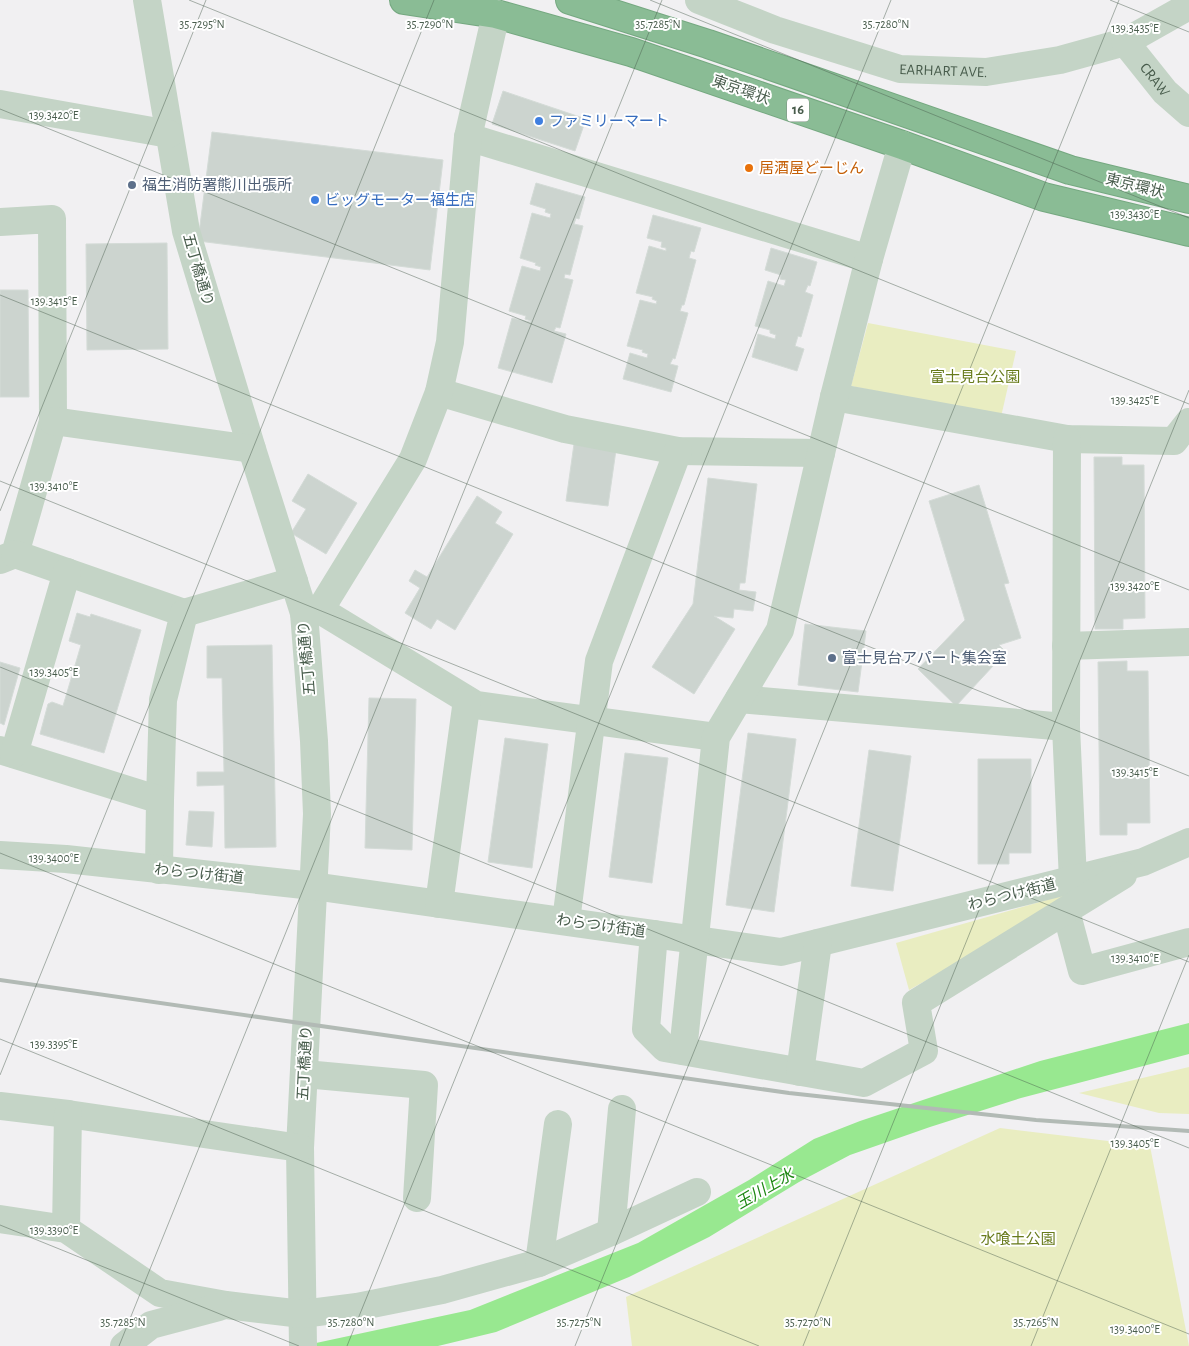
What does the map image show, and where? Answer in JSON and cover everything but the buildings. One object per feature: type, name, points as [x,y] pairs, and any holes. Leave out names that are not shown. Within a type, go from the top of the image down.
[{"type":"highway","name":"東京環状","points":[[404,0],[496,14],[630,52],[902,145],[1044,197],[1189,232]]},
{"type":"highway","name":"東京環状","points":[[570,0],[708,44],[1070,170],[1189,199]]},
{"type":"street","name":"五丁橋通り","points":[[147,0],[186,231],[294,581],[312,612],[316,805],[305,1074],[300,1148],[303,1333]]},
{"type":"street","name":"EARHART AVE.","points":[[698,0],[775,30],[900,70],[986,72],[1060,60],[1126,42],[1189,6]]},
{"type":"street","points":[[496,14],[468,137],[450,342],[439,392],[414,459],[312,612],[476,705],[716,737]]},
{"type":"street","name":"CRAW","points":[[1126,42],[1165,92],[1189,113]]},
{"type":"street","points":[[0,104],[169,134]]},
{"type":"street","points":[[468,137],[869,259]]},
{"type":"street","points":[[683,1051],[716,737],[780,630],[834,397],[869,259],[902,145]]},
{"type":"street","points":[[0,222],[52,219],[53,421],[7,557],[67,572],[184,613],[294,581]]},
{"type":"street","points":[[439,392],[565,429],[678,451],[820,453]]},
{"type":"street","points":[[834,397],[1067,439],[1184,439]]},
{"type":"street","points":[[53,421],[252,449]]},
{"type":"street","points":[[1067,439],[1066,727],[1073,880]]},
{"type":"street","points":[[566,921],[599,661],[678,451]]},
{"type":"street","points":[[67,572],[7,752],[160,800]]},
{"type":"street","points":[[159,870],[163,700],[184,613]]},
{"type":"street","points":[[1066,646],[1189,642]]},
{"type":"street","points":[[739,699],[1066,727]]},
{"type":"street","points":[[439,904],[467,700]]},
{"type":"street","name":"わらつけ街道","points":[[0,855],[66,859],[312,886],[781,952],[1143,862],[1189,842]]},
{"type":"street","points":[[654,934],[646,1029],[665,1048],[864,1083],[924,1051],[916,1003],[1143,862]]},
{"type":"street","points":[[1066,911],[1082,971],[1189,942]]},
{"type":"street","points":[[800,1072],[818,943]]},
{"type":"street","points":[[305,1074],[424,1085],[417,1198]]},
{"type":"street","points":[[0,1106],[68,1114],[300,1148]]},
{"type":"street","points":[[611,1232],[622,1109]]},
{"type":"street","points":[[66,1229],[68,1114]]},
{"type":"street","points":[[539,1263],[558,1124]]},
{"type":"street","points":[[0,1219],[66,1229],[160,1293],[226,1305],[303,1333],[357,1307],[442,1290],[539,1263],[697,1192]]},
{"type":"street","points":[[124,1346],[151,1325],[226,1305]]},
{"type":"green space","name":"富士見台公園","points":[[868,323],[1016,351],[1001,417],[851,386]]},
{"type":"green space","points":[[1092,887],[909,990],[896,943]]},
{"type":"green space","points":[[1189,1067],[1189,1114],[1159,1113],[1079,1093]]},
{"type":"green space","name":"水喰土公園","points":[[1000,1128],[1150,1146],[1189,1346],[632,1346],[626,1297]]},
{"type":"water","name":"玉川上水","points":[[1189,1023],[1189,1054],[1021,1098],[850,1155],[799,1182],[709,1237],[629,1277],[496,1332],[438,1346],[302,1346],[470,1310],[638,1243],[749,1180],[814,1139],[860,1121],[1040,1061]]},
{"type":"railway","points":[[0,980],[789,1093],[1036,1120],[1189,1131]]},
{"type":"place","name":"ファミリーマート","points":[[539,121]]},
{"type":"place","name":"居酒屋どーじん","points":[[749,168]]},
{"type":"place","name":"福生消防署熊川出張所","points":[[132,185]]},
{"type":"place","name":"ビッグモーター福生店","points":[[315,200]]},
{"type":"place","name":"富士見台アパート集会室","points":[[832,658]]}]
